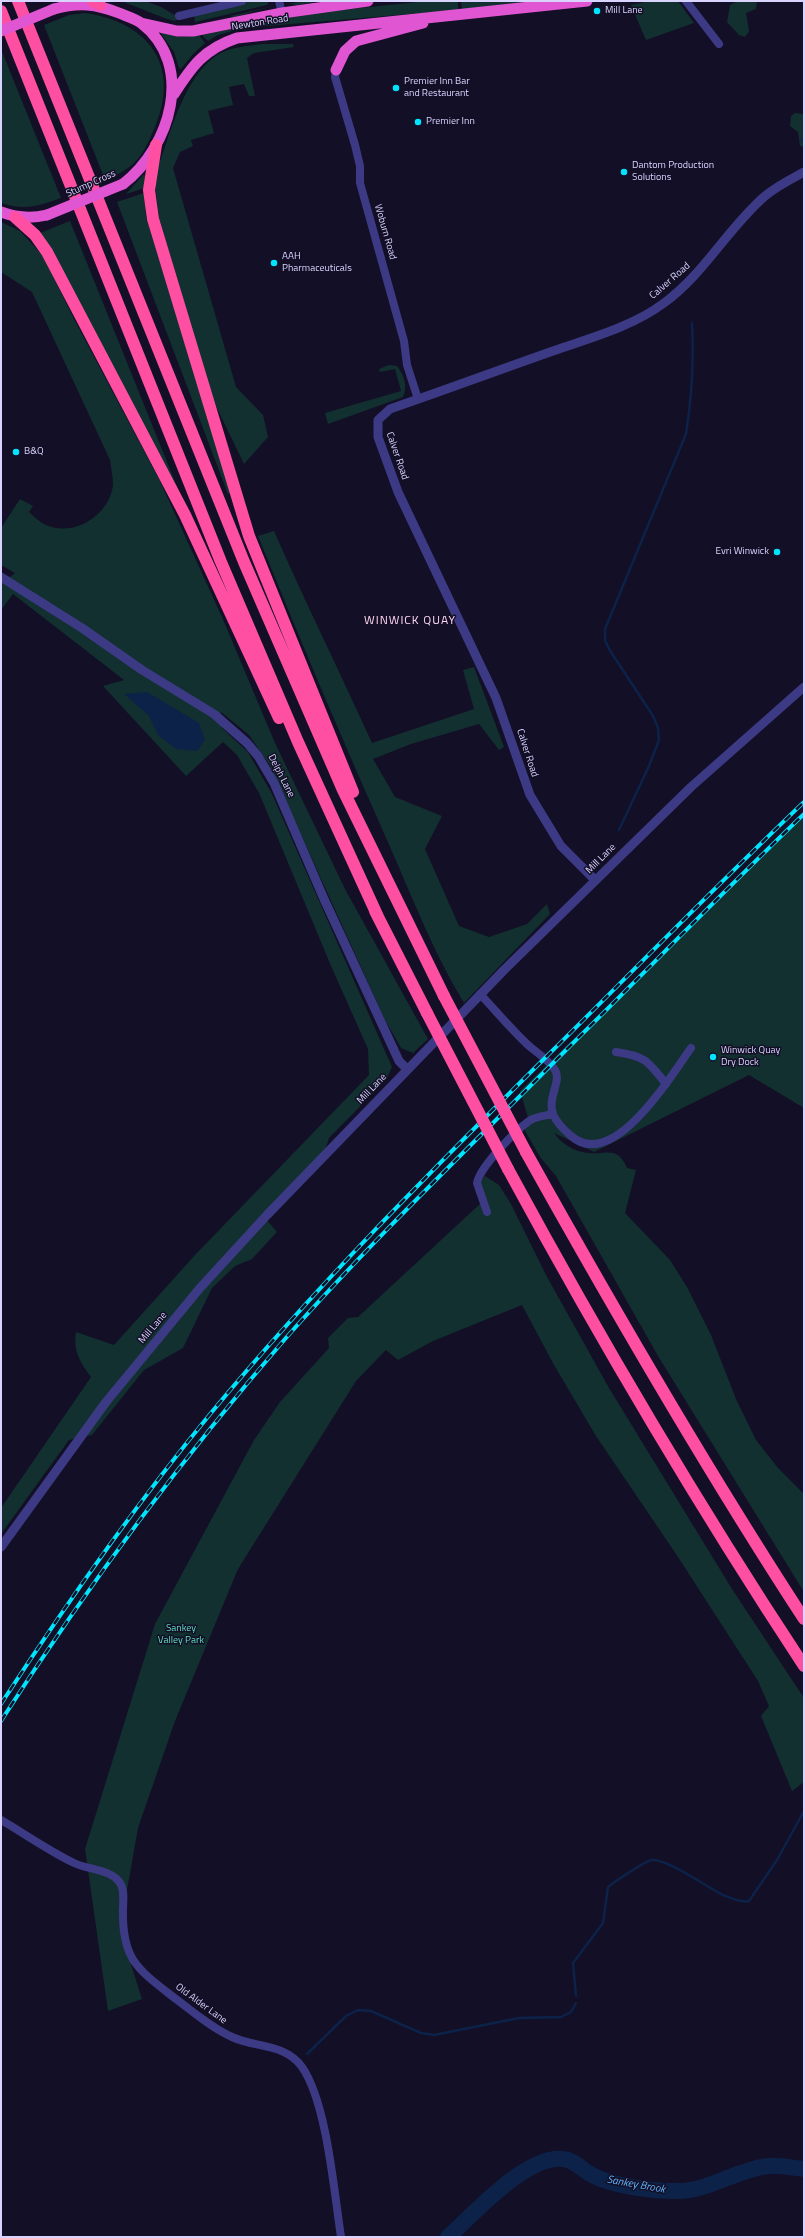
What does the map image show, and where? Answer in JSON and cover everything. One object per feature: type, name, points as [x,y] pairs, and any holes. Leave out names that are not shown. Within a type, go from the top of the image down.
[{"type":"highway","points":[[18,1],[244,562],[343,790],[444,996],[526,1152],[653,1376],[750,1535],[804,1619]]},
{"type":"highway","name":"Newton Road","points":[[141,23],[177,31],[193,31],[282,12],[368,1]]},
{"type":"highway","points":[[336,70],[345,51],[356,41],[451,16],[587,1]]},
{"type":"highway","name":"Stump Cross","points":[[1,30],[54,9],[74,4],[96,3],[141,23],[158,41],[167,57],[172,74],[174,94],[156,144],[141,168],[123,184],[47,215],[30,218],[14,217],[1,212]]},
{"type":"highway","points":[[1,11],[221,562],[298,742],[379,919]]},
{"type":"highway","name":"Newton Road","points":[[174,94],[198,60],[211,49],[226,41],[248,35],[451,16]]},
{"type":"highway","points":[[156,144],[149,190],[153,219],[249,536],[316,704],[400,904]]},
{"type":"highway","points":[[14,217],[35,235],[47,252],[185,514],[320,806],[508,1169],[610,1353],[716,1529],[804,1666]]},
{"type":"street","points":[[179,16],[242,1]]},
{"type":"street","points":[[279,1],[282,12]]},
{"type":"street","points":[[686,1],[719,44]]},
{"type":"street","name":"Woburn Road","points":[[336,70],[335,77],[360,166],[360,183],[404,342],[407,365],[418,399]]},
{"type":"street","name":"Calver Road","points":[[595,880],[561,846],[530,795],[496,698],[396,486],[378,437],[378,420],[390,409],[605,333],[643,316],[664,304],[708,261],[752,208],[766,195],[804,172]]},
{"type":"street","name":"Delph Lane","points":[[1,577],[82,628],[142,670],[214,714],[237,732],[254,751],[274,783],[354,965],[399,1061],[407,1069]]},
{"type":"street","name":"Mill Lane","points":[[1,1547],[106,1402],[200,1288],[480,994],[691,787],[804,687]]},
{"type":"street","points":[[480,994],[528,1045],[554,1068],[557,1074],[551,1105],[553,1114],[564,1130],[582,1144],[602,1144],[615,1137],[640,1115],[666,1084],[691,1048]]},
{"type":"street","points":[[616,1052],[633,1054],[644,1059],[666,1084]]},
{"type":"street","points":[[487,1212],[477,1183],[488,1162],[529,1121],[539,1116],[553,1114]]},
{"type":"street","name":"Old Alder Lane","points":[[1,1820],[75,1863],[115,1877],[123,1889],[122,1932],[128,1953],[136,1965],[150,1978],[215,2028],[234,2038],[270,2046],[287,2054],[301,2066],[310,2080],[319,2108],[341,2237]]},
{"type":"green space","points":[[121,1],[145,1],[161,7],[178,17],[175,21],[167,19]]},
{"type":"green space","points":[[251,1],[269,1],[267,5],[195,22],[194,16]]},
{"type":"green space","points":[[302,1],[321,1],[297,5],[289,4]]},
{"type":"green space","points":[[427,1],[458,1],[458,10],[243,28],[218,35],[208,41],[202,35],[303,14]]},
{"type":"green space","points":[[461,1],[543,1],[462,10]]},
{"type":"green space","points":[[650,1],[678,1],[694,23],[646,40],[631,5]]},
{"type":"green space","points":[[738,1],[757,1],[756,9],[746,13],[749,31],[745,37],[739,35],[727,22],[730,5]]},
{"type":"green space","points":[[270,7],[234,17],[230,16]]},
{"type":"green space","points":[[85,13],[107,18],[127,26],[142,37],[154,50],[161,66],[164,85],[162,105],[155,127],[142,154],[124,171],[105,180],[44,25],[69,15]]},
{"type":"green space","points":[[160,32],[180,37],[199,35],[205,43],[193,54],[181,69],[179,68],[174,52]]},
{"type":"green space","points":[[262,44],[293,44],[294,47],[254,53],[247,58],[255,96],[249,96],[244,84],[229,87],[233,105],[208,111],[214,133],[191,140],[193,146],[180,152],[173,168],[236,387],[263,415],[268,437],[244,464],[214,402],[159,218],[155,185],[157,170],[180,107],[187,92],[205,65],[222,52],[239,47]]},
{"type":"green space","points":[[1,49],[61,198],[39,205],[24,207],[1,203]]},
{"type":"green space","points":[[795,113],[804,114],[804,147],[800,146],[798,132],[790,126],[791,116]]},
{"type":"green space","points":[[143,175],[145,175],[145,188],[126,194]]},
{"type":"green space","points":[[144,193],[146,217],[231,493],[228,494],[117,202]]},
{"type":"green space","points":[[70,221],[184,504],[40,233]]},
{"type":"green space","points":[[1,222],[20,231],[43,256],[74,319],[159,479],[222,617],[275,743],[345,889],[428,1039],[413,1053],[401,1048],[385,1020],[269,764],[249,735],[221,712],[222,728],[248,752],[272,794],[392,1067],[386,1080],[329,1138],[320,1166],[266,1219],[277,1232],[252,1259],[235,1266],[212,1288],[183,1348],[144,1370],[92,1435],[69,1440],[1,1534],[1,1508],[91,1377],[78,1356],[75,1339],[76,1332],[114,1345],[195,1255],[369,1075],[368,1049],[331,966],[259,793],[237,755],[223,742],[186,776],[103,686],[124,680],[13,594],[1,610],[1,584],[15,573],[1,565],[1,528],[20,499],[33,506],[29,512],[45,525],[62,529],[73,528],[92,519],[100,512],[111,494],[113,484],[110,460],[32,292],[1,272]]},
{"type":"green space","points":[[389,365],[397,366],[402,373],[405,385],[403,397],[328,424],[325,413],[401,391],[395,369],[380,372],[379,369]]},
{"type":"green space","points":[[274,531],[372,743],[474,709],[463,670],[474,667],[504,747],[499,750],[479,724],[411,744],[373,759],[395,797],[442,816],[425,849],[459,926],[489,937],[527,924],[547,904],[550,914],[464,1003],[433,946],[322,692],[258,536]]},
{"type":"green space","points":[[804,815],[804,1108],[749,1075],[594,1152],[554,1133],[569,1147],[588,1153],[615,1154],[619,1156],[627,1168],[636,1170],[625,1213],[670,1260],[687,1287],[711,1335],[736,1399],[756,1440],[778,1468],[804,1494],[804,1592],[658,1356],[556,1176],[540,1157],[525,1131],[525,1127],[529,1121],[520,1091]]},
{"type":"green space","name":"Sankey Valley Park","points":[[485,1176],[499,1185],[511,1204],[546,1275],[609,1388],[732,1589],[804,1698],[804,1782],[792,1791],[761,1716],[769,1706],[758,1681],[678,1557],[596,1436],[554,1365],[522,1305],[433,1341],[398,1360],[386,1350],[356,1381],[238,1569],[175,1721],[138,1828],[120,1930],[142,1999],[108,2011],[85,1849],[155,1624],[254,1440],[280,1402],[329,1348],[328,1338],[348,1318],[358,1317],[481,1203],[475,1191]]},
{"type":"water","points":[[147,692],[199,723],[205,740],[197,751],[176,749],[158,735],[149,716],[124,694]]},
{"type":"waterway","points":[[619,830],[649,766],[659,740],[658,728],[653,716],[609,649],[605,640],[605,629],[686,434],[692,378],[692,323]]},
{"type":"waterway","points":[[576,1996],[573,1963],[603,1923],[608,1887],[623,1876],[652,1860],[676,1868],[732,1899],[749,1901],[777,1860],[804,1811]]},
{"type":"waterway","points":[[307,2054],[346,2016],[358,2010],[371,2011],[421,2033],[434,2035],[519,2018],[561,2017],[571,2012],[576,2003]]},
{"type":"waterway","name":"Sankey Brook","points":[[448,2237],[501,2188],[533,2166],[549,2160],[567,2160],[575,2163],[588,2173],[600,2179],[621,2185],[666,2191],[699,2188],[756,2168],[768,2166],[804,2169]]},
{"type":"railway","points":[[1,1704],[76,1592],[128,1519],[211,1413],[251,1366],[333,1274],[462,1141],[804,802]]},
{"type":"railway","points":[[1,1721],[67,1622],[136,1525],[209,1430],[285,1339],[319,1301],[425,1191],[804,814]]},
{"type":"place","name":"Mill Lane","points":[[597,11]]},
{"type":"place","name":"Premier Inn Bar and Restaurant","points":[[396,88]]},
{"type":"place","name":"Premier Inn","points":[[418,122]]},
{"type":"place","name":"Dantom Production Solutions","points":[[624,172]]},
{"type":"place","name":"AAH Pharmaceuticals","points":[[274,263]]},
{"type":"place","name":"B&Q","points":[[16,452]]},
{"type":"place","name":"Evri Winwick","points":[[777,552]]},
{"type":"place","name":"Winwick Quay Dry Dock","points":[[713,1057]]},
{"type":"district","name":"WINWICK QUAY","points":[[410,621]]}]
